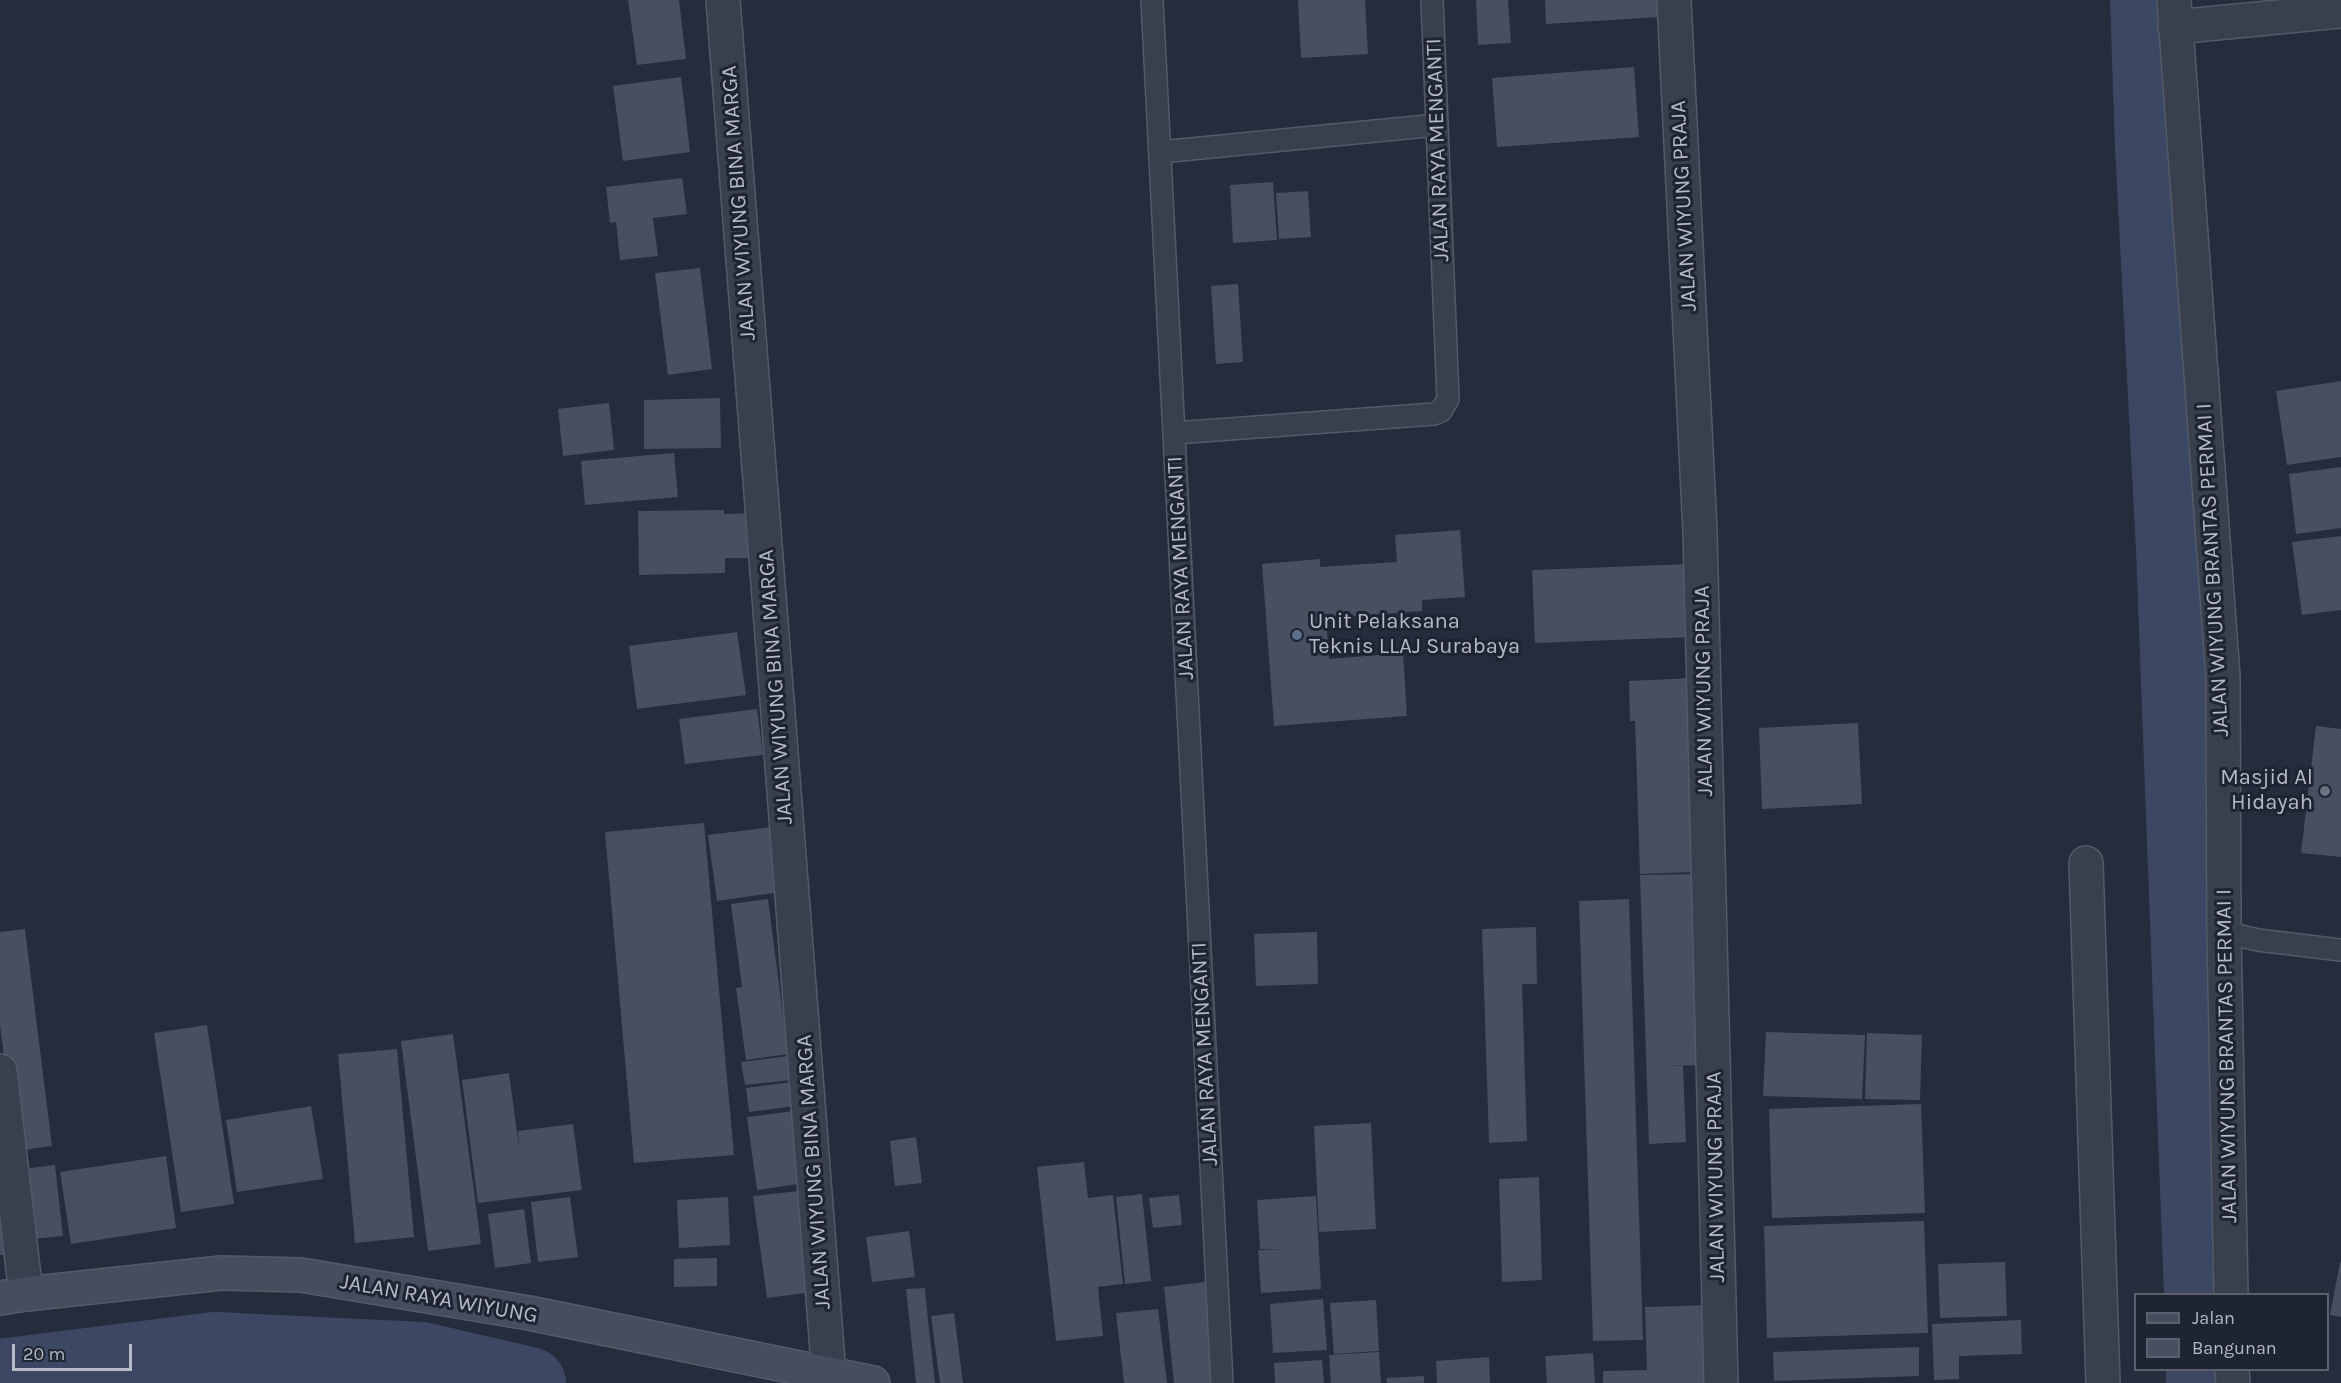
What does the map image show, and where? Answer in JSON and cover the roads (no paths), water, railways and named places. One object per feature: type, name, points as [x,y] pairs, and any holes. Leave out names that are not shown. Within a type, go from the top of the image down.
[{"type":"main road","name":"JALAN RAYA WIYUNG","points":[[13,1296],[221,1273],[301,1275],[529,1313],[873,1383]]},
{"type":"street","name":"JALAN WIYUNG BINA MARGA","points":[[723,0],[829,1375]]},
{"type":"street","name":"JALAN WIYUNG PRAJA","points":[[1674,0],[1700,532],[1721,1383]]},
{"type":"street","points":[[2175,14],[2341,11]]},
{"type":"street","name":"JALAN WIYUNG BRANTAS PERMAI I","points":[[2175,14],[2223,677],[2224,932],[2231,1293]]},
{"type":"street","points":[[2086,863],[2103,1383]]},
{"type":"street","points":[[0,1071],[13,1296]]},
{"type":"lane","points":[[1152,0],[1175,433]]},
{"type":"lane","name":"JALAN RAYA MENGANTI","points":[[1222,1383],[1175,433],[1434,414],[1445,406],[1448,399],[1432,0]]},
{"type":"lane","points":[[1160,152],[1437,124]]},
{"type":"lane","points":[[2224,932],[2258,940],[2341,950]]},
{"type":"waterway","points":[[2146,0],[2151,147],[2172,549],[2200,1293]]},
{"type":"waterway","points":[[0,1375],[215,1348],[422,1358],[530,1383]]},
{"type":"waterway","points":[[2202,1371],[2202,1383]]},
{"type":"place","name":"Unit Pelaksana Teknis LLAJ Surabaya","points":[[1297,635]]},
{"type":"place","name":"Masjid Al Hidayah","points":[[2325,791]]}]
